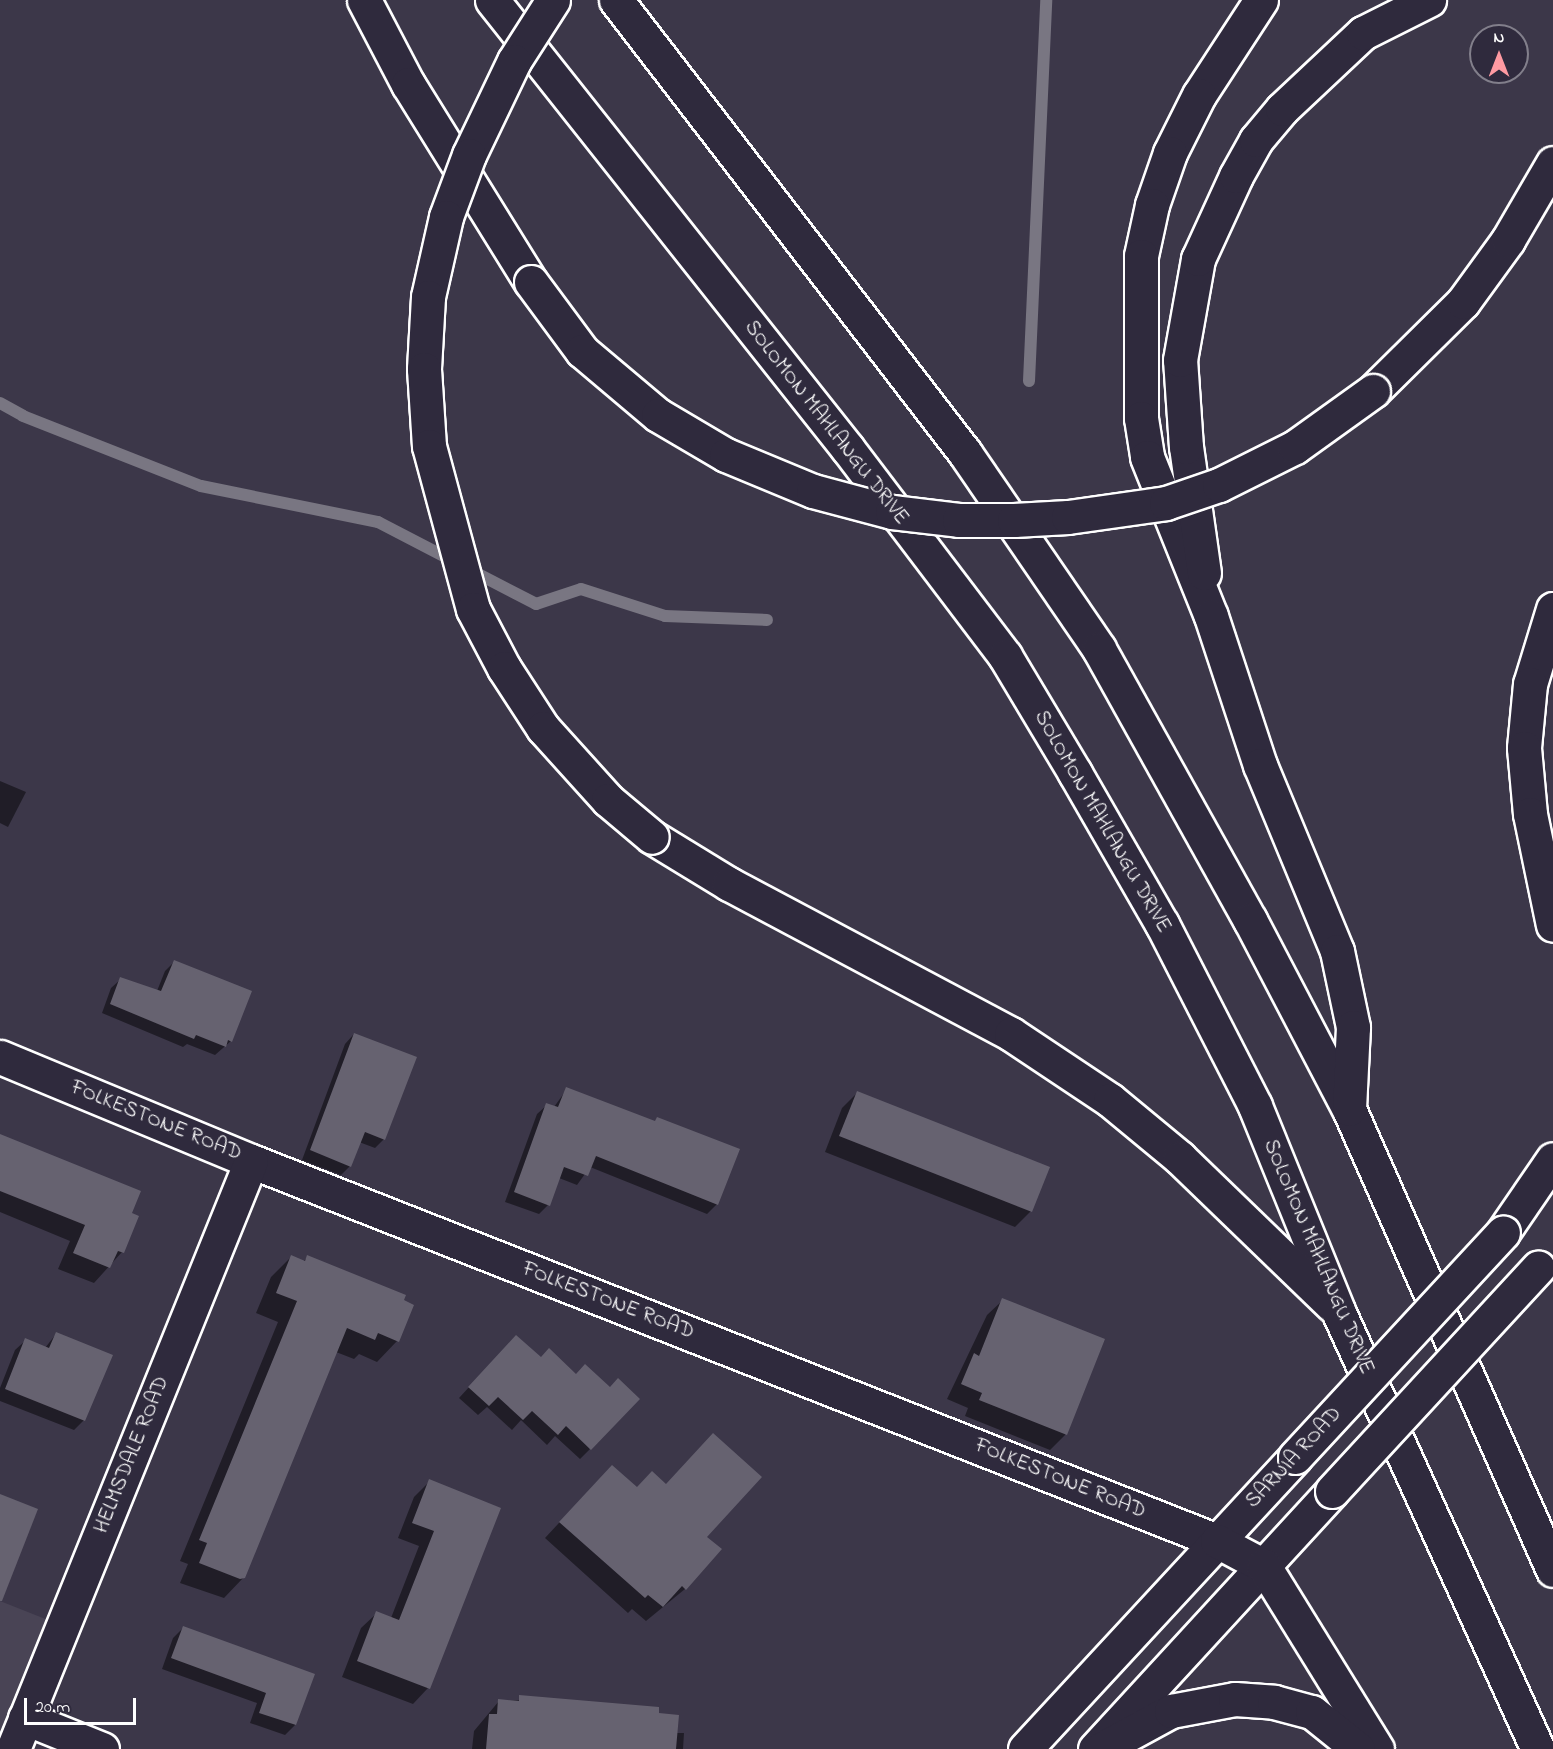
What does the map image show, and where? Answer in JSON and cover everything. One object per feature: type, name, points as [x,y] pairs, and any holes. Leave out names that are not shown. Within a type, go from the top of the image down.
[{"type":"main road","points":[[364,0],[408,84],[531,282],[582,351],[658,414],[726,455],[802,486],[892,512],[959,520],[1014,520],[1090,515],[1166,503],[1219,485],[1295,447],[1373,391],[1463,302],[1508,240],[1553,163]]},
{"type":"main road","name":"SOLOMON MAHLANGU DRIVE","points":[[492,0],[848,449],[1005,656],[1162,924],[1250,1096],[1340,1313],[1538,1749]]},
{"type":"main road","points":[[553,0],[514,61],[469,155],[446,217],[428,297],[424,369],[429,446],[473,609],[504,668],[543,728],[608,800],[652,837],[729,884],[1011,1034],[1110,1100],[1180,1158],[1340,1313]]},
{"type":"main road","points":[[616,0],[964,453],[1099,649],[1250,920],[1349,1108],[1553,1570]]},
{"type":"main road","points":[[1261,0],[1199,95],[1170,153],[1152,205],[1141,256],[1139,383],[1147,457],[1211,616],[1260,765],[1346,981],[1353,1027],[1349,1108]]},
{"type":"main road","points":[[1211,616],[1181,400],[1184,322],[1198,259],[1236,176],[1256,140],[1282,109],[1363,33],[1429,0]]},
{"type":"main road","points":[[1553,609],[1530,684],[1524,748],[1530,814],[1553,925]]},
{"type":"main road","name":"FOLKESTONE ROAD","points":[[0,1057],[251,1161],[1217,1541],[1264,1566]]},
{"type":"main road","name":"SARNIA ROAD","points":[[1025,1749],[1503,1232],[1553,1159]]},
{"type":"main road","name":"HELMSDALE ROAD","points":[[12,1749],[251,1161]]},
{"type":"main road","points":[[1095,1749],[1545,1260]]},
{"type":"main road","points":[[1264,1566],[1377,1749]]},
{"type":"main road","points":[[1101,1749],[1171,1711],[1235,1699],[1275,1702],[1312,1712],[1358,1749]]},
{"type":"main road","points":[[25,1718],[102,1749]]},
{"type":"shaded area","points":[[0,1601],[48,1620],[0,1734]]},
{"type":"building","points":[[174,960],[252,991],[232,1042],[228,1040],[226,1047],[196,1035],[194,1039],[110,1004],[120,977],[161,991]]},
{"type":"building","points":[[354,1033],[417,1057],[385,1140],[365,1132],[351,1167],[310,1150]]},
{"type":"building","points":[[566,1087],[655,1121],[657,1117],[740,1149],[718,1205],[596,1156],[588,1176],[564,1167],[550,1206],[514,1192],[546,1103],[558,1107]]},
{"type":"building","points":[[857,1091],[1050,1167],[1032,1212],[839,1136]]},
{"type":"building","points":[[0,1134],[141,1191],[132,1213],[139,1216],[124,1253],[118,1251],[110,1268],[73,1253],[85,1225],[0,1191]]},
{"type":"building","points":[[291,1255],[305,1261],[307,1255],[406,1295],[404,1300],[414,1305],[399,1342],[378,1333],[375,1340],[347,1328],[245,1578],[240,1579],[199,1563],[207,1543],[199,1540],[297,1301],[276,1293]]},
{"type":"building","points":[[1002,1298],[1105,1339],[1067,1435],[979,1400],[982,1393],[961,1384],[974,1353],[979,1356]]},
{"type":"building","points":[[56,1332],[113,1355],[85,1421],[5,1389],[25,1338],[49,1348]]},
{"type":"building","points":[[516,1335],[541,1357],[549,1348],[576,1374],[585,1364],[610,1387],[618,1378],[640,1399],[591,1450],[566,1426],[558,1435],[532,1411],[523,1420],[498,1397],[489,1406],[468,1387]]},
{"type":"building","points":[[713,1433],[762,1477],[707,1537],[722,1549],[686,1590],[682,1586],[663,1607],[648,1595],[645,1598],[559,1522],[612,1465],[637,1487],[652,1471],[666,1484]]},
{"type":"building","points":[[429,1479],[501,1508],[430,1689],[357,1661],[376,1611],[399,1620],[434,1531],[412,1523]]},
{"type":"building","points":[[0,1494],[38,1509],[2,1601],[0,1601]]},
{"type":"building","points":[[183,1626],[315,1674],[296,1725],[259,1713],[266,1693],[171,1658]]},
{"type":"building","points":[[519,1695],[659,1707],[659,1713],[679,1715],[676,1749],[486,1749],[489,1714],[497,1714],[498,1699],[519,1701]]},
{"type":"waterway","points":[[1029,381],[1046,0]]},
{"type":"waterway","points":[[0,403],[23,416],[201,486],[378,522],[536,604],[581,589],[665,616],[767,620]]}]
